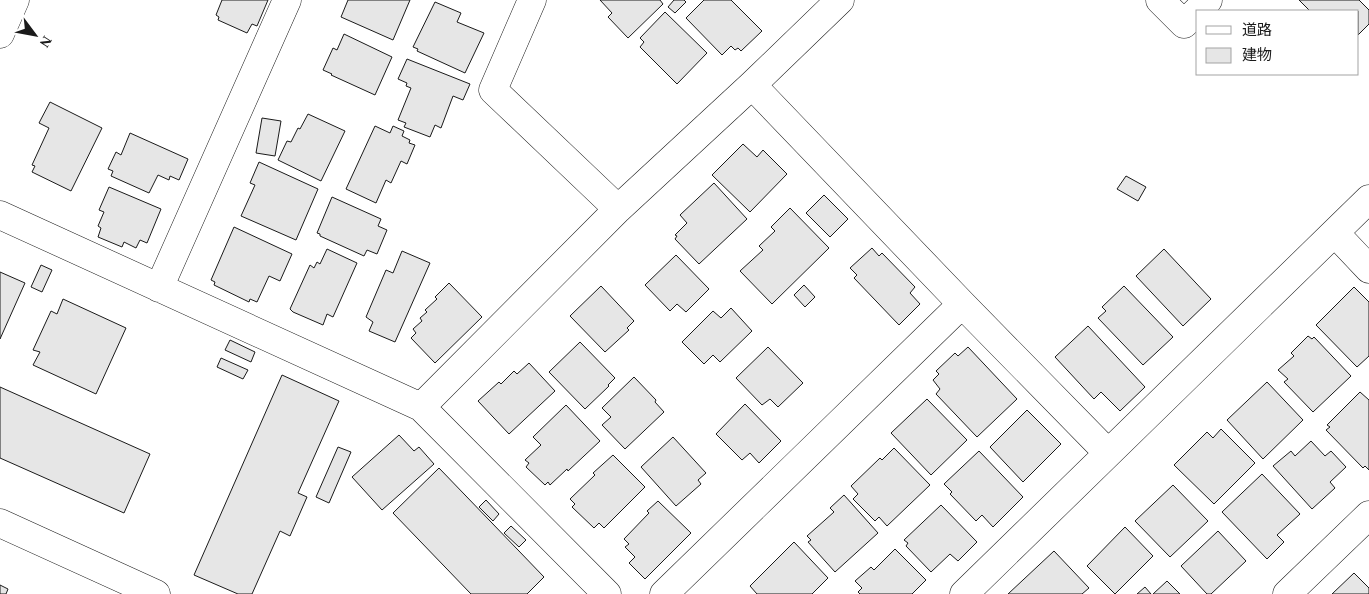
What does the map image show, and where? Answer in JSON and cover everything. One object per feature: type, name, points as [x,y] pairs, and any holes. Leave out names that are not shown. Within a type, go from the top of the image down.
[{"type":"street","points":[[0,34],[15,0]]},
{"type":"street","points":[[160,288],[287,0]]},
{"type":"street","points":[[532,0],[493,90],[618,209]]},
{"type":"street","points":[[421,407],[618,209],[752,85],[840,0]]},
{"type":"street","points":[[1160,0],[1184,24],[1196,12]]},
{"type":"street","points":[[1198,10],[1208,0]]},
{"type":"street","points":[[752,85],[1108,453]]},
{"type":"street","points":[[964,594],[1369,199]]},
{"type":"street","points":[[0,215],[421,407],[607,594]]},
{"type":"street","points":[[1335,232],[1369,269]]},
{"type":"street","points":[[664,594],[962,304]]},
{"type":"street","points":[[1287,594],[1369,515]]},
{"type":"street","points":[[0,523],[156,594]]},
{"type":"building","points":[[222,0],[268,0],[257,26],[252,24],[247,33],[218,20],[219,17],[216,15]]},
{"type":"building","points":[[348,0],[410,0],[393,40],[341,17]]},
{"type":"building","points":[[600,0],[660,0],[663,4],[628,38],[608,17],[612,13]]},
{"type":"building","points":[[674,0],[684,0],[686,2],[675,13],[668,7]]},
{"type":"building","points":[[704,0],[731,0],[762,31],[741,51],[738,48],[735,50],[731,46],[722,55],[686,18]]},
{"type":"building","points":[[1299,0],[1359,0],[1369,10],[1369,24],[1359,34],[1359,10],[1309,10]]},
{"type":"building","points":[[435,2],[461,13],[457,22],[484,33],[465,73],[417,51],[418,49],[413,47]]},
{"type":"building","points":[[665,12],[707,53],[677,84],[640,47],[644,42],[640,38]]},
{"type":"building","points":[[344,34],[392,57],[375,95],[323,70],[333,48],[337,50]]},
{"type":"building","points":[[407,59],[470,84],[463,100],[453,96],[441,128],[435,125],[430,137],[404,127],[406,123],[398,120],[411,88],[406,86],[407,83],[398,79]]},
{"type":"building","points":[[50,102],[102,128],[71,191],[32,172],[35,166],[32,165],[49,128],[39,123]]},
{"type":"building","points":[[308,114],[345,131],[321,181],[278,160],[287,141],[291,142]]},
{"type":"building","points":[[262,118],[281,121],[275,156],[256,153]]},
{"type":"building","points":[[375,126],[390,133],[393,126],[404,131],[402,136],[410,140],[409,143],[415,145],[407,164],[401,161],[391,183],[386,180],[376,203],[346,189]]},
{"type":"building","points":[[130,133],[188,159],[179,180],[170,176],[169,180],[158,175],[149,193],[111,176],[113,171],[108,169],[116,152],[121,155]]},
{"type":"building","points":[[743,144],[757,157],[763,150],[787,174],[750,212],[712,175]]},
{"type":"building","points":[[259,162],[318,189],[296,240],[241,216],[255,185],[250,183]]},
{"type":"building","points":[[1126,176],[1146,187],[1138,201],[1117,189]]},
{"type":"building","points":[[714,183],[747,219],[699,264],[675,239],[677,236],[675,235],[687,223],[680,215]]},
{"type":"building","points":[[109,187],[161,209],[147,243],[140,240],[136,248],[124,242],[122,247],[98,237],[101,228],[98,226],[104,212],[99,210]]},
{"type":"building","points":[[824,195],[848,219],[830,237],[806,213]]},
{"type":"building","points":[[332,197],[381,219],[378,226],[387,230],[377,254],[367,250],[364,256],[317,233]]},
{"type":"building","points":[[790,208],[829,248],[772,304],[740,271],[763,250],[759,246],[775,231],[771,227]]},
{"type":"building","points":[[234,227],[292,254],[280,281],[269,276],[257,302],[250,299],[249,302],[214,285],[215,282],[211,280]]},
{"type":"building","points":[[872,248],[879,256],[882,253],[915,287],[910,293],[920,304],[899,325],[854,278],[857,275],[850,268]]},
{"type":"building","points":[[327,249],[357,263],[333,317],[327,314],[323,325],[290,309],[310,265],[314,268],[317,262],[320,264]]},
{"type":"building","points":[[1164,249],[1211,299],[1183,326],[1136,276]]},
{"type":"building","points":[[402,251],[430,263],[395,342],[369,331],[373,322],[366,317],[386,270],[393,273]]},
{"type":"building","points":[[676,255],[709,289],[686,312],[677,304],[670,311],[645,285]]},
{"type":"building","points":[[41,265],[52,270],[42,292],[31,287]]},
{"type":"building","points":[[0,272],[25,283],[0,339]]},
{"type":"building","points":[[449,283],[482,317],[435,363],[411,338],[416,333],[413,329],[422,321],[420,318],[427,312],[425,310],[437,299],[435,297]]},
{"type":"building","points":[[804,285],[815,297],[805,307],[794,295]]},
{"type":"building","points":[[601,286],[634,321],[627,328],[629,330],[605,352],[570,316]]},
{"type":"building","points":[[1124,286],[1173,337],[1143,365],[1098,318],[1106,311],[1102,307]]},
{"type":"building","points":[[1354,287],[1369,302],[1369,356],[1357,367],[1316,325]]},
{"type":"building","points":[[63,299],[126,328],[96,394],[33,365],[40,352],[33,350],[51,311],[57,314]]},
{"type":"building","points":[[731,308],[752,331],[720,362],[713,355],[704,364],[682,342],[713,311],[721,318]]},
{"type":"building","points":[[1088,326],[1145,387],[1120,411],[1101,392],[1094,399],[1055,357]]},
{"type":"building","points":[[1308,336],[1312,339],[1314,337],[1351,376],[1313,412],[1284,382],[1288,379],[1278,370],[1294,356],[1291,353]]},
{"type":"building","points":[[230,340],[255,352],[251,362],[225,350]]},
{"type":"building","points":[[580,342],[615,378],[585,409],[549,372]]},
{"type":"building","points":[[768,347],[803,383],[778,407],[770,399],[762,405],[736,378]]},
{"type":"building","points":[[968,347],[1017,399],[977,437],[936,394],[940,389],[933,380],[939,374],[936,371],[955,353],[958,356]]},
{"type":"building","points":[[221,358],[248,370],[243,379],[217,367]]},
{"type":"building","points":[[529,363],[555,391],[509,434],[478,401],[499,382],[501,384],[514,371],[517,374]]},
{"type":"building","points":[[282,375],[339,401],[298,493],[307,497],[290,536],[280,531],[252,594],[238,594],[194,575]]},
{"type":"building","points":[[634,377],[656,400],[655,402],[664,412],[625,449],[602,425],[611,417],[602,408]]},
{"type":"building","points":[[1267,382],[1303,420],[1263,459],[1227,420]]},
{"type":"building","points":[[0,387],[150,454],[124,513],[0,458]]},
{"type":"building","points":[[1360,392],[1369,400],[1369,470],[1365,466],[1363,468],[1326,430],[1330,427],[1327,425]]},
{"type":"building","points":[[927,399],[967,440],[931,475],[891,433]]},
{"type":"building","points":[[745,404],[781,441],[759,463],[750,453],[742,460],[716,434]]},
{"type":"building","points":[[566,405],[600,441],[568,471],[567,469],[550,485],[548,482],[545,485],[526,467],[529,463],[525,460],[541,445],[533,437]]},
{"type":"building","points":[[1027,410],[1061,444],[1023,482],[990,447]]},
{"type":"building","points":[[1221,429],[1255,463],[1214,504],[1174,465],[1207,432],[1213,438]]},
{"type":"building","points":[[399,435],[414,451],[419,447],[434,464],[382,510],[352,477]]},
{"type":"building","points":[[673,437],[706,473],[698,480],[701,484],[676,506],[641,467]]},
{"type":"building","points":[[1311,441],[1325,456],[1331,451],[1346,467],[1330,482],[1335,488],[1312,509],[1273,466],[1291,451],[1295,456]]},
{"type":"building","points":[[338,447],[351,452],[329,503],[316,497]]},
{"type":"building","points":[[894,448],[930,485],[887,526],[879,517],[875,521],[853,499],[858,494],[851,486],[880,458],[882,460]]},
{"type":"building","points":[[979,451],[1023,497],[993,527],[982,515],[976,521],[950,494],[952,492],[944,484]]},
{"type":"building","points":[[613,455],[645,487],[604,528],[599,523],[594,528],[572,507],[575,504],[570,499],[595,475],[593,473]]},
{"type":"building","points":[[439,468],[544,577],[527,594],[471,594],[393,513]]},
{"type":"building","points":[[1262,474],[1300,514],[1277,535],[1284,542],[1267,559],[1222,512]]},
{"type":"building","points":[[1173,485],[1208,521],[1170,557],[1135,521]]},
{"type":"building","points":[[844,495],[878,533],[835,572],[808,542],[811,540],[807,536],[834,512],[830,508]]},
{"type":"building","points":[[486,500],[499,514],[493,521],[479,507]]},
{"type":"building","points":[[658,501],[691,533],[645,579],[629,563],[635,557],[625,547],[629,544],[624,539],[649,513],[647,511]]},
{"type":"building","points":[[941,505],[977,542],[958,561],[950,554],[931,572],[906,546],[908,543],[904,540]]},
{"type":"building","points":[[511,526],[526,540],[519,547],[504,533]]},
{"type":"building","points":[[1125,527],[1153,556],[1115,594],[1087,566]]},
{"type":"building","points":[[1218,531],[1246,561],[1211,594],[1207,594],[1181,566]]},
{"type":"building","points":[[794,542],[828,578],[812,594],[757,594],[750,586]]},
{"type":"building","points":[[895,549],[926,580],[912,594],[860,594],[858,592],[862,588],[855,581],[871,567],[874,570]]},
{"type":"building","points":[[1054,551],[1089,588],[1082,594],[1008,594]]},
{"type":"building","points":[[1354,573],[1369,588],[1369,594],[1332,594]]},
{"type":"building","points":[[1167,581],[1180,594],[1153,594]]},
{"type":"building","points":[[0,585],[8,589],[6,594],[0,594]]},
{"type":"building","points":[[1145,587],[1151,594],[1137,594]]}]
